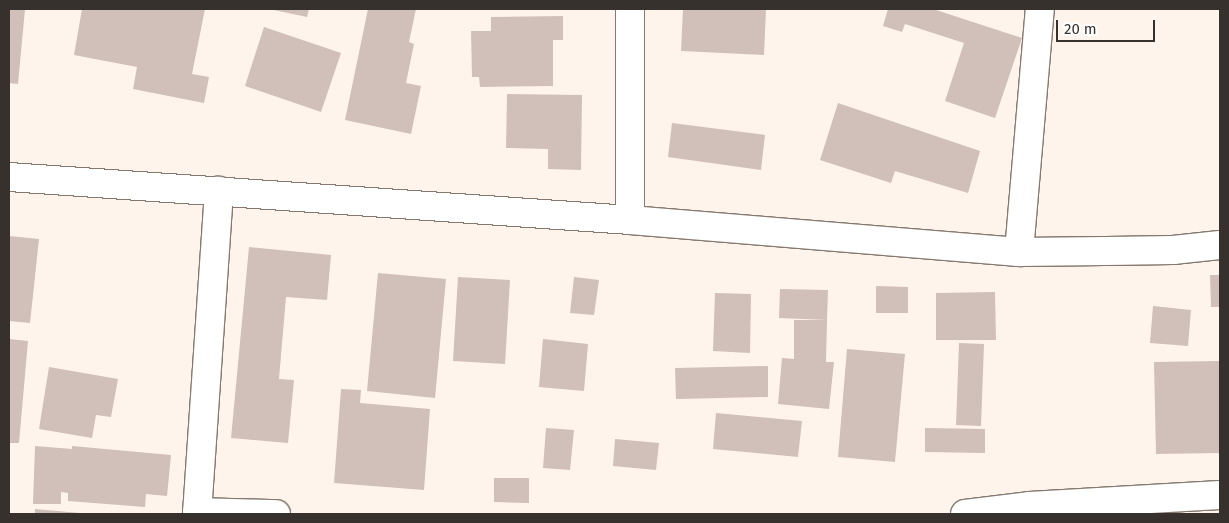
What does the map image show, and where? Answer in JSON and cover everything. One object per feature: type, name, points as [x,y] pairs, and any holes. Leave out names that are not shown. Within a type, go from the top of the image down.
[{"type":"street","points":[[630,9],[630,220]]},
{"type":"street","points":[[1019,252],[1040,9]]},
{"type":"street","points":[[9,177],[630,220],[1019,252],[1173,250],[1220,246]]},
{"type":"street","points":[[219,191],[197,513],[276,514]]},
{"type":"street","points":[[965,514],[1029,506],[1220,495]]},
{"type":"building","points":[[9,9],[25,9],[18,84],[9,83]]},
{"type":"building","points":[[82,9],[205,9],[192,74],[209,77],[204,103],[133,89],[137,67],[74,55]]},
{"type":"building","points":[[269,9],[309,9],[307,17]]},
{"type":"building","points":[[368,9],[416,9],[409,42],[414,44],[406,83],[421,86],[411,134],[345,120]]},
{"type":"building","points":[[683,9],[766,9],[764,55],[681,51]]},
{"type":"building","points":[[888,9],[933,9],[1022,38],[995,118],[945,101],[964,43],[905,24],[902,32],[883,26]]},
{"type":"building","points":[[563,16],[563,40],[553,40],[553,86],[480,87],[479,77],[472,77],[471,31],[491,31],[491,17]]},
{"type":"building","points":[[264,27],[341,53],[321,112],[245,86]]},
{"type":"building","points":[[507,94],[582,95],[581,170],[548,169],[548,149],[506,148]]},
{"type":"building","points":[[838,103],[980,151],[968,193],[895,171],[891,183],[820,160]]},
{"type":"building","points":[[672,123],[765,135],[761,170],[668,157]]},
{"type":"building","points":[[9,236],[39,239],[30,323],[9,321]]},
{"type":"building","points":[[249,247],[331,255],[327,300],[286,297],[279,379],[294,380],[288,443],[231,438]]},
{"type":"building","points":[[378,273],[446,279],[435,398],[367,391]]},
{"type":"building","points":[[1210,275],[1220,275],[1220,307],[1211,307]]},
{"type":"building","points":[[458,277],[510,280],[505,364],[453,361]]},
{"type":"building","points":[[574,277],[599,280],[594,315],[570,313]]},
{"type":"building","points":[[876,286],[908,287],[908,313],[876,313]]},
{"type":"building","points":[[780,289],[828,290],[827,320],[779,318]]},
{"type":"building","points":[[995,292],[996,340],[936,340],[936,293]]},
{"type":"building","points":[[715,293],[751,294],[750,353],[713,351]]},
{"type":"building","points":[[1153,306],[1191,310],[1188,346],[1150,343]]},
{"type":"building","points":[[794,320],[827,320],[826,362],[834,362],[829,409],[778,404],[782,358],[794,359]]},
{"type":"building","points":[[9,339],[28,341],[19,443],[9,443]]},
{"type":"building","points":[[543,339],[588,344],[584,391],[539,387]]},
{"type":"building","points":[[959,343],[984,344],[981,426],[956,425]]},
{"type":"building","points":[[847,349],[905,354],[895,462],[838,457]]},
{"type":"building","points":[[1220,361],[1220,453],[1156,454],[1154,362]]},
{"type":"building","points":[[768,366],[768,397],[676,399],[675,368]]},
{"type":"building","points":[[49,367],[118,379],[111,417],[96,415],[92,438],[39,429]]},
{"type":"building","points":[[341,389],[361,390],[360,403],[430,409],[424,490],[334,483]]},
{"type":"building","points":[[716,413],[802,421],[798,457],[713,449]]},
{"type":"building","points":[[546,428],[574,430],[570,470],[543,468]]},
{"type":"building","points":[[925,428],[985,429],[985,453],[925,452]]},
{"type":"building","points":[[615,439],[659,443],[656,470],[613,466]]},
{"type":"building","points":[[35,446],[72,449],[72,446],[171,455],[167,496],[146,494],[145,507],[68,501],[68,493],[61,492],[61,504],[33,504]]},
{"type":"building","points":[[494,478],[529,478],[529,503],[494,502]]},
{"type":"building","points":[[35,509],[80,513],[80,514],[35,514]]}]
